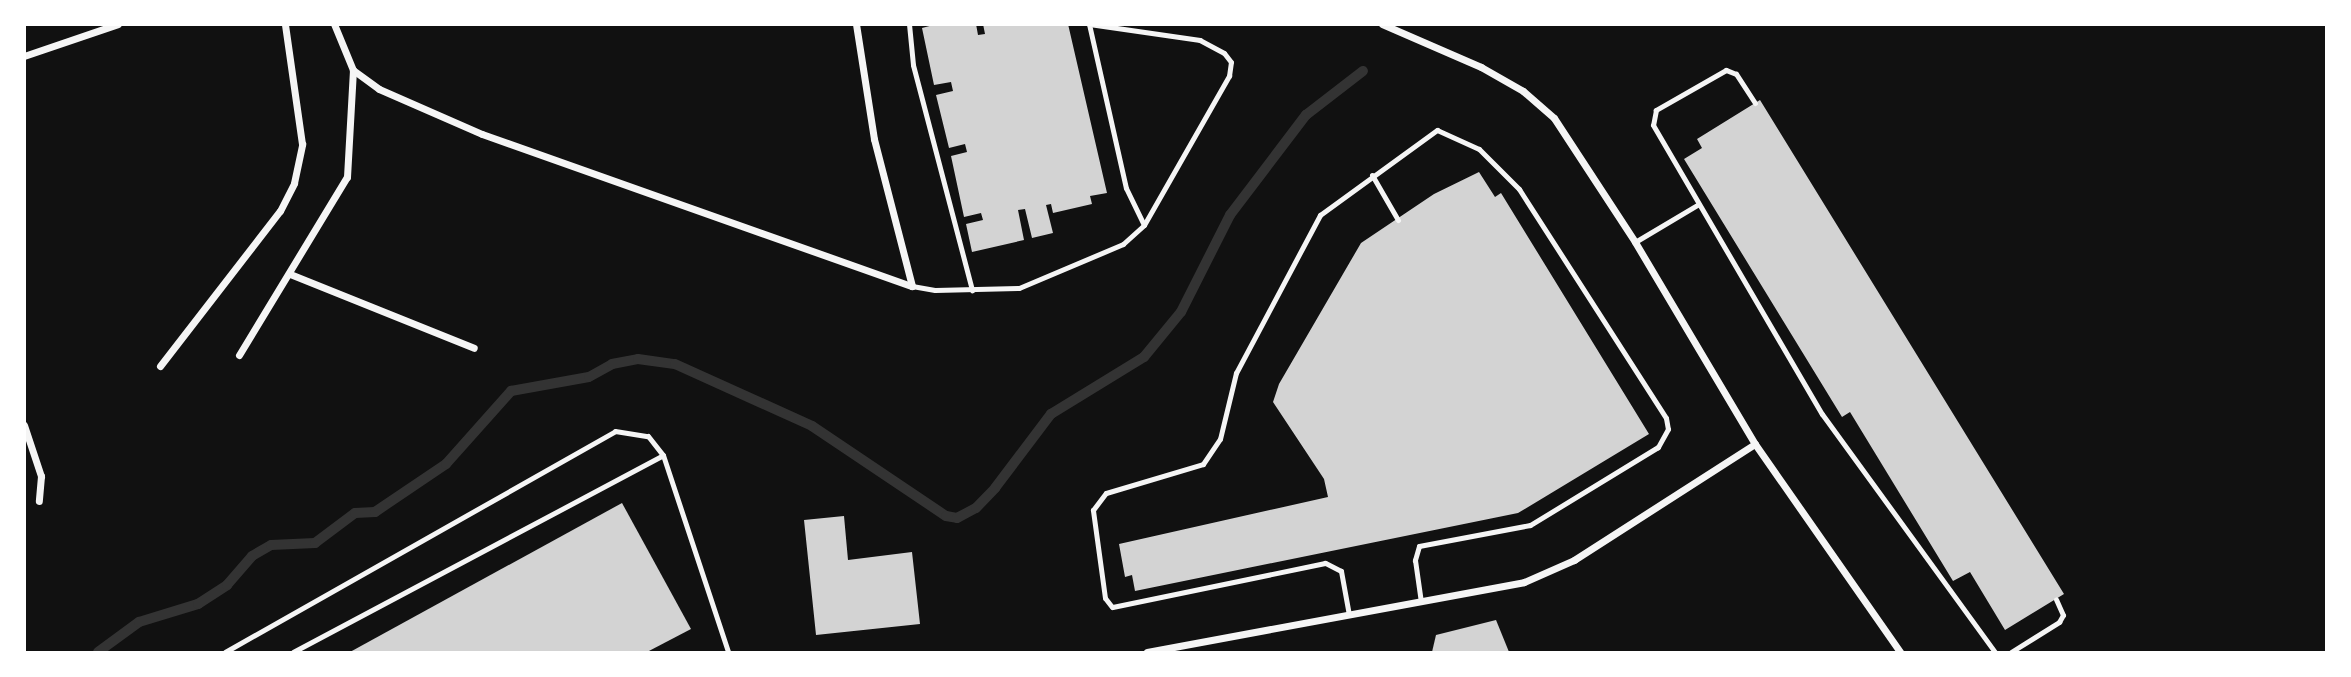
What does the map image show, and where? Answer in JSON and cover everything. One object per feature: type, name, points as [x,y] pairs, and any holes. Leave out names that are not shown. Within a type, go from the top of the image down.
[{"type":"street","points":[[24,57],[118,24]]},
{"type":"street","points":[[160,366],[280,211],[293,183],[302,144],[285,24]]},
{"type":"street","points":[[239,355],[347,177],[353,70],[334,24]]},
{"type":"street","points":[[856,24],[874,139],[912,286]]},
{"type":"street","points":[[1382,24],[1481,67],[1523,91],[1554,118],[1635,242],[1755,444],[1900,653]]},
{"type":"street","points":[[353,70],[379,89],[482,134],[912,286]]},
{"type":"street","points":[[290,274],[474,348]]},
{"type":"street","points":[[24,425],[38,464],[39,501]]},
{"type":"street","points":[[1147,653],[1524,582],[1574,560],[1755,444]]},
{"type":"lane","points":[[909,24],[912,65],[972,290]]},
{"type":"lane","points":[[912,286],[972,290],[1019,288],[1124,244],[1143,225],[1229,76],[1231,62],[1224,53],[1200,40],[1089,24],[1126,188],[1143,225]]},
{"type":"lane","points":[[1755,103],[1736,74],[1726,70],[1656,110],[1653,125],[1822,414],[1995,653]]},
{"type":"lane","points":[[1349,615],[1340,571],[1325,563],[1112,607],[1105,598],[1093,510],[1105,494],[1203,464],[1220,439],[1236,373],[1320,215],[1437,130],[1479,149],[1519,189],[1666,418],[1668,429],[1657,447],[1530,525],[1419,547],[1415,560],[1421,602]]},
{"type":"lane","points":[[1372,175],[1398,220]]},
{"type":"lane","points":[[1635,242],[1699,204]]},
{"type":"lane","points":[[225,653],[615,431],[648,436],[663,455],[728,653]]},
{"type":"lane","points":[[293,653],[663,455]]},
{"type":"lane","points":[[2011,653],[2059,622],[2063,615],[2056,599]]},
{"type":"building","points":[[937,24],[976,24],[978,35],[985,34],[983,24],[1068,24],[1107,193],[1090,196],[1092,204],[1053,213],[1051,204],[1046,205],[1053,233],[1032,238],[1025,209],[1018,210],[1024,240],[972,252],[966,224],[983,220],[981,213],[964,217],[951,156],[967,152],[965,144],[949,148],[936,95],[953,91],[951,82],[934,85],[922,28]]},
{"type":"building","points":[[1760,100],[2064,594],[2005,630],[1970,572],[1953,581],[1850,412],[1842,417],[1684,159],[1702,148],[1697,139]]},
{"type":"building","points":[[1479,172],[1495,197],[1501,193],[1649,434],[1518,513],[1135,591],[1132,575],[1125,577],[1119,544],[1328,497],[1324,479],[1273,402],[1279,384],[1361,243],[1434,194]]},
{"type":"building","points":[[622,503],[691,629],[647,652],[350,652]]},
{"type":"building","points":[[844,516],[848,560],[912,552],[920,624],[816,635],[804,520]]},
{"type":"building","points":[[1496,620],[1509,652],[1432,652],[1436,635]]},
{"type":"waterway","points":[[98,652],[139,622],[198,604],[227,585],[252,556],[271,545],[315,543],[355,513],[375,512],[446,464],[511,391],[589,377],[612,364],[638,359],[675,364],[812,426],[946,516],[957,518],[976,508],[995,488],[1051,414],[1144,357],[1181,312],[1230,215],[1306,115],[1363,71]]}]
